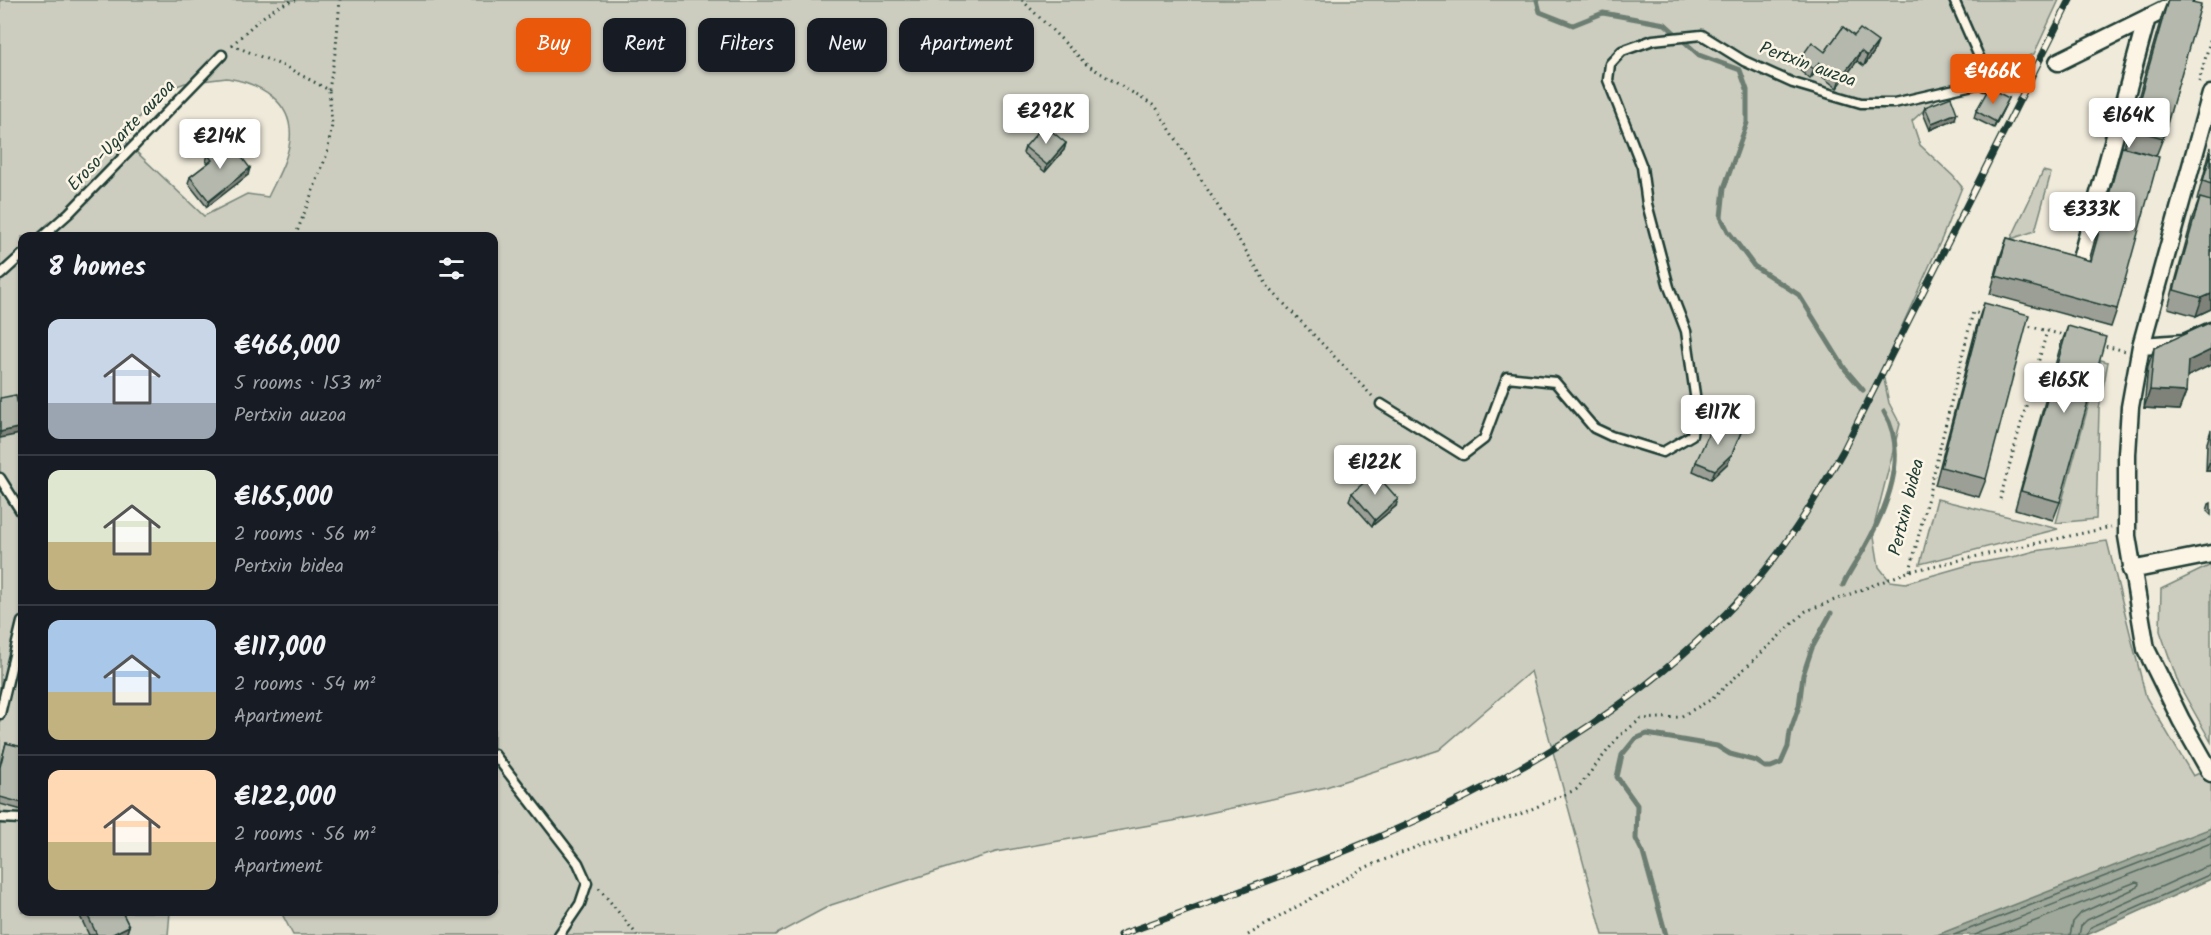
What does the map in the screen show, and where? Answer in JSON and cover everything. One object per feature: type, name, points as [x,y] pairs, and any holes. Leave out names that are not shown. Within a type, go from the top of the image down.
[{"type":"street","points":[[2058,62],[2184,0]]},
{"type":"street","points":[[2078,270],[2146,18]]},
{"type":"street","name":"Pertxin auzoa","points":[[1986,82],[2023,71]]},
{"type":"street","points":[[2211,94],[2141,350],[2130,407],[2127,454],[2127,526],[2131,570],[2146,649],[2181,720],[2211,773]]},
{"type":"street","points":[[2141,350],[2184,343],[2211,331]]},
{"type":"street","points":[[2131,570],[2211,554]]},
{"type":"lane","points":[[1954,0],[1984,68],[1986,82]]},
{"type":"lane","name":"Pertxin auzoa","points":[[1381,404],[1463,455],[1484,439],[1508,377],[1555,382],[1594,428],[1611,436],[1664,452],[1692,435],[1696,402],[1686,331],[1669,287],[1647,204],[1642,167],[1608,80],[1610,64],[1622,51],[1653,40],[1702,35],[1744,61],[1793,83],[1861,103],[1894,103],[1986,82]]},
{"type":"lane","name":"Eroso-Ugarte auzoa","points":[[48,232],[69,213],[222,55]]},
{"type":"lane","points":[[0,275],[18,259]]},
{"type":"lane","points":[[0,478],[18,507]]},
{"type":"lane","points":[[0,714],[18,639]]},
{"type":"lane","points":[[498,759],[578,863],[587,883],[580,904],[559,935]]},
{"type":"lane","points":[[0,818],[18,819]]},
{"type":"path","points":[[222,55],[261,19],[287,2],[296,0]]},
{"type":"path","points":[[1022,0],[1087,65],[1156,107],[1269,288],[1342,367],[1381,404]]},
{"type":"path","points":[[297,232],[327,154],[332,125],[329,90],[341,1]]},
{"type":"path","points":[[232,45],[286,67],[329,90]]},
{"type":"path","name":"Pertxin bidea","points":[[1983,315],[1973,312],[1910,571],[2127,526]]},
{"type":"path","points":[[2015,323],[2068,337]]},
{"type":"path","points":[[2000,499],[2047,331]]},
{"type":"path","points":[[2090,342],[2141,350]]},
{"type":"path","points":[[1248,935],[1364,868],[1426,843],[1518,815],[1577,789],[1619,736],[1641,718],[1680,717],[1712,699],[1806,611],[1910,571]]},
{"type":"path","points":[[596,884],[637,935]]},
{"type":"shaded area","points":[[0,0],[2059,0],[2034,54],[1945,91],[1912,121],[1920,145],[1962,187],[1942,238],[1882,370],[1889,403],[1900,424],[1873,530],[1879,567],[1890,581],[1906,583],[1972,564],[2035,551],[2107,541],[2146,697],[2193,776],[2211,768],[2211,848],[1945,935],[1603,935],[1531,671],[1439,750],[1326,787],[1173,821],[996,852],[831,905],[775,935],[293,935],[283,916],[498,916],[498,232],[18,232],[18,916],[170,916],[168,935],[0,935]],"holes":[[[227,78],[251,84],[281,105],[290,127],[287,155],[268,197],[247,194],[204,216],[126,142],[150,96],[185,83]]]},
{"type":"shaded area","points":[[2043,171],[2051,173],[2035,231],[2011,239]]},
{"type":"shaded area","points":[[2101,360],[2108,362],[2099,409],[2096,519],[2056,523]]},
{"type":"shaded area","points":[[1937,499],[2058,529],[1920,564]]},
{"type":"shaded area","points":[[2211,565],[2211,742],[2179,685],[2160,631],[2161,589]]},
{"type":"water","points":[[2211,828],[2211,879],[2087,935],[1937,935]]},
{"type":"building","points":[[2168,0],[2193,0],[2192,3],[2201,5],[2163,138],[2131,129]]},
{"type":"building","points":[[1843,27],[1854,36],[1860,29],[1878,42],[1867,56],[1861,51],[1840,78],[1819,62],[1814,69],[1800,59],[1812,42],[1825,52]]},
{"type":"building","points":[[1989,88],[2009,98],[1996,122],[1976,111]]},
{"type":"building","points":[[1951,97],[1957,113],[1932,123],[1925,107]]},
{"type":"building","points":[[1044,125],[1066,143],[1047,165],[1025,147]]},
{"type":"building","points":[[228,139],[250,168],[209,201],[190,177],[212,160],[208,155]]},
{"type":"building","points":[[2122,147],[2159,157],[2117,309],[1996,276],[2007,238],[2091,261]]},
{"type":"building","points":[[2211,153],[2211,184],[2203,181]]},
{"type":"building","points":[[2200,198],[2211,201],[2211,294],[2202,298],[2174,290]]},
{"type":"building","points":[[1984,303],[2029,315],[1986,479],[1941,467]]},
{"type":"building","points":[[2211,322],[2211,350],[2188,361],[2186,392],[2150,390],[2154,348]]},
{"type":"building","points":[[2068,326],[2106,337],[2060,502],[2021,491]]},
{"type":"building","points":[[16,395],[18,428],[0,432],[0,398]]},
{"type":"building","points":[[1715,420],[1741,432],[1732,454],[1715,470],[1696,462]]},
{"type":"building","points":[[1375,473],[1398,499],[1375,520],[1352,493]]},
{"type":"building","points":[[6,743],[18,746],[18,802],[0,797],[0,767]]},
{"type":"building","points":[[88,916],[124,916],[129,926],[111,935],[97,935]]},
{"type":"waterway","points":[[1537,0],[1540,12],[1573,25],[1603,13],[1665,24],[1699,55],[1740,70],[1747,90],[1747,123],[1724,188],[1721,217],[1728,231],[1754,266],[1799,295],[1845,369],[1863,390]]},
{"type":"waterway","points":[[1843,585],[1872,534],[1892,482],[1895,446],[1892,429],[1884,412]]},
{"type":"waterway","points":[[1666,935],[1643,853],[1636,839],[1637,805],[1617,777],[1622,755],[1635,739],[1647,734],[1717,746],[1730,754],[1756,761],[1765,767],[1781,763],[1788,747],[1790,732],[1799,706],[1803,675],[1812,648],[1831,613]]},
{"type":"railway","points":[[1120,935],[1371,840],[1451,804],[1529,763],[1603,716],[1674,662],[1740,599],[1783,547],[1843,451],[2070,0]]}]
